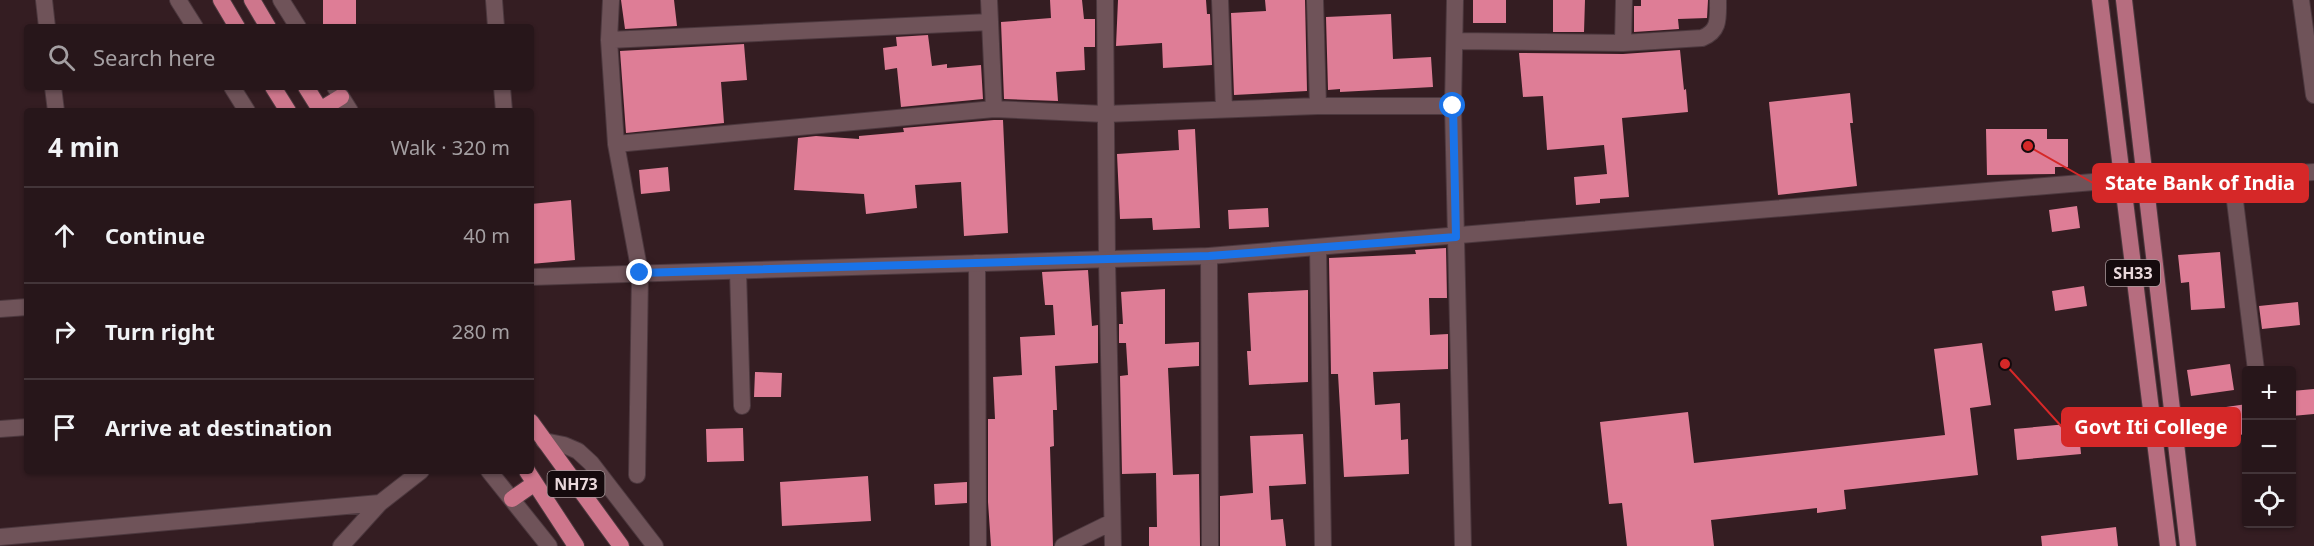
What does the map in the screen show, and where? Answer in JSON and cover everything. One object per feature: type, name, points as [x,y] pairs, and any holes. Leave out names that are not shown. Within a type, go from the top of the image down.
[{"type":"highway","points":[[221,0],[235,24]]},
{"type":"highway","points":[[252,0],[266,24]]},
{"type":"highway","points":[[275,90],[286,108]]},
{"type":"highway","points":[[308,90],[320,108]]},
{"type":"highway","points":[[324,108],[342,98]]},
{"type":"highway","name":"NH73","points":[[534,426],[621,546]]},
{"type":"highway","points":[[512,499],[531,477]]},
{"type":"highway","name":"NH73","points":[[531,477],[576,546]]},
{"type":"main road","name":"SH33","points":[[2100,0],[2168,546]]},
{"type":"main road","name":"SH33","points":[[2124,0],[2147,178],[2188,546]]},
{"type":"street","points":[[44,0],[46,24]]},
{"type":"street","points":[[178,0],[193,24]]},
{"type":"street","points":[[281,0],[296,24]]},
{"type":"street","points":[[494,0],[496,24]]},
{"type":"street","points":[[611,0],[609,40],[616,144],[640,273],[637,475]]},
{"type":"street","points":[[989,0],[994,109]]},
{"type":"street","points":[[1105,0],[1107,260],[1113,546]]},
{"type":"street","points":[[1220,0],[1224,108]]},
{"type":"street","points":[[1315,0],[1318,106]]},
{"type":"street","points":[[1455,0],[1453,106],[1463,546]]},
{"type":"street","points":[[1623,43],[1624,0]]},
{"type":"street","points":[[1455,41],[1623,43],[1702,38],[1712,34],[1716,26],[1718,0]]},
{"type":"street","points":[[2301,0],[2314,95]]},
{"type":"street","points":[[609,40],[990,21]]},
{"type":"street","points":[[53,90],[56,108]]},
{"type":"street","points":[[234,90],[245,108]]},
{"type":"street","points":[[502,90],[504,108]]},
{"type":"street","points":[[616,144],[994,109],[1105,114],[1224,108],[1453,106]]},
{"type":"street","points":[[534,277],[1209,256],[2165,176],[2232,177],[2314,172]]},
{"type":"street","points":[[2232,177],[2256,366]]},
{"type":"street","points":[[1318,248],[1323,546]]},
{"type":"street","points":[[1209,256],[1210,546]]},
{"type":"street","points":[[977,263],[978,546]]},
{"type":"street","points":[[738,271],[742,406]]},
{"type":"street","points":[[0,309],[24,307]]},
{"type":"street","points":[[0,429],[24,427]]},
{"type":"street","points":[[544,441],[564,444],[578,451],[591,463],[656,546]]},
{"type":"street","points":[[341,546],[380,503],[417,474]]},
{"type":"street","points":[[491,474],[549,546]]},
{"type":"street","points":[[0,537],[380,503]]},
{"type":"street","points":[[1063,546],[1112,522]]},
{"type":"building","points":[[323,0],[356,0],[356,24],[323,24]]},
{"type":"building","points":[[621,0],[674,0],[677,26],[625,29]]},
{"type":"building","points":[[1050,0],[1082,0],[1084,19],[1095,19],[1095,47],[1084,47],[1085,70],[1056,72],[1058,101],[1004,99],[1001,22],[1051,18]]},
{"type":"building","points":[[1118,0],[1206,0],[1207,14],[1210,14],[1212,65],[1163,68],[1162,43],[1116,46]]},
{"type":"building","points":[[1265,0],[1305,0],[1307,91],[1234,95],[1231,13],[1266,11]]},
{"type":"building","points":[[1473,0],[1506,0],[1506,23],[1473,23]]},
{"type":"building","points":[[1553,0],[1585,0],[1584,32],[1553,32]]},
{"type":"building","points":[[1641,0],[1708,0],[1707,18],[1678,19],[1679,29],[1634,32],[1634,6],[1641,6]]},
{"type":"building","points":[[1391,14],[1393,59],[1431,57],[1433,87],[1340,92],[1340,89],[1328,90],[1326,17]]},
{"type":"building","points":[[928,35],[932,66],[947,64],[947,68],[981,65],[983,99],[901,107],[897,68],[885,70],[883,48],[897,46],[896,37]]},
{"type":"building","points":[[744,44],[747,80],[721,82],[724,123],[626,133],[620,51]]},
{"type":"building","points":[[1680,50],[1688,112],[1622,118],[1629,197],[1600,199],[1600,203],[1576,205],[1574,177],[1607,174],[1604,145],[1547,150],[1543,96],[1523,97],[1519,53],[1623,54]]},
{"type":"building","points":[[1850,93],[1853,123],[1850,123],[1857,186],[1778,195],[1769,102]]},
{"type":"building","points":[[1003,120],[1008,233],[964,236],[961,182],[915,185],[917,208],[866,214],[864,194],[794,190],[798,138],[816,136],[859,139],[859,136],[904,132],[903,128]]},
{"type":"building","points":[[1195,129],[1200,228],[1153,230],[1152,218],[1120,219],[1117,154],[1179,150],[1178,130]]},
{"type":"building","points":[[1986,129],[2047,129],[2047,139],[2068,139],[2068,167],[2055,167],[2055,174],[1987,175]]},
{"type":"building","points":[[668,167],[670,191],[641,194],[639,170]]},
{"type":"building","points":[[571,200],[575,260],[534,264],[534,204]]},
{"type":"building","points":[[2077,206],[2080,228],[2052,232],[2049,210]]},
{"type":"building","points":[[1268,208],[1269,227],[1229,229],[1228,210]]},
{"type":"building","points":[[1446,248],[1447,298],[1429,298],[1430,335],[1448,334],[1448,369],[1373,372],[1375,405],[1400,403],[1401,440],[1408,439],[1409,474],[1344,477],[1338,374],[1331,374],[1329,258],[1416,254],[1415,250]]},
{"type":"building","points":[[2220,252],[2225,308],[2191,310],[2189,282],[2181,283],[2178,255]]},
{"type":"building","points":[[1088,270],[1092,326],[1098,325],[1098,363],[1055,366],[1057,410],[1053,410],[1054,446],[1050,447],[1053,546],[991,546],[988,502],[988,419],[995,419],[993,377],[1022,375],[1020,337],[1055,335],[1053,305],[1045,305],[1042,272]]},
{"type":"building","points":[[2084,286],[2087,306],[2055,311],[2052,291]]},
{"type":"building","points":[[1165,289],[1165,344],[1199,342],[1199,366],[1168,368],[1173,475],[1199,474],[1200,546],[1149,546],[1149,527],[1157,527],[1156,473],[1122,474],[1120,376],[1128,375],[1126,343],[1119,343],[1119,324],[1123,324],[1121,292]]},
{"type":"building","points":[[1308,290],[1308,382],[1249,385],[1247,351],[1251,351],[1248,293]]},
{"type":"building","points":[[2298,302],[2300,325],[2262,329],[2259,306]]},
{"type":"building","points":[[1982,343],[1991,405],[1970,408],[1978,475],[1844,490],[1846,509],[1817,513],[1817,508],[1711,520],[1714,546],[1627,546],[1622,503],[1609,504],[1600,422],[1688,412],[1694,463],[1945,435],[1934,349]]},
{"type":"building","points":[[2230,364],[2234,390],[2191,396],[2187,370]]},
{"type":"building","points":[[755,372],[782,373],[781,397],[754,397]]},
{"type":"building","points":[[2314,389],[2314,414],[2296,416],[2296,391]]},
{"type":"building","points":[[2242,405],[2242,435],[2230,436],[2226,407]]},
{"type":"building","points":[[2078,423],[2081,454],[2017,460],[2014,429]]},
{"type":"building","points":[[743,428],[744,461],[707,462],[706,429]]},
{"type":"building","points":[[1303,434],[1306,484],[1269,486],[1271,520],[1283,519],[1286,546],[1220,546],[1220,496],[1253,493],[1250,436]]},
{"type":"building","points":[[868,476],[871,521],[782,526],[780,482]]},
{"type":"building","points":[[967,482],[967,503],[935,505],[934,484]]},
{"type":"building","points":[[2116,527],[2118,546],[2042,546],[2041,536]]},
{"type":"place","name":"State Bank of India","points":[[2028,146]]},
{"type":"place","name":"Govt Iti College","points":[[2005,364]]},
{"type":"route","points":[[640,273],[1209,256],[1456,237],[1453,106]]}]
